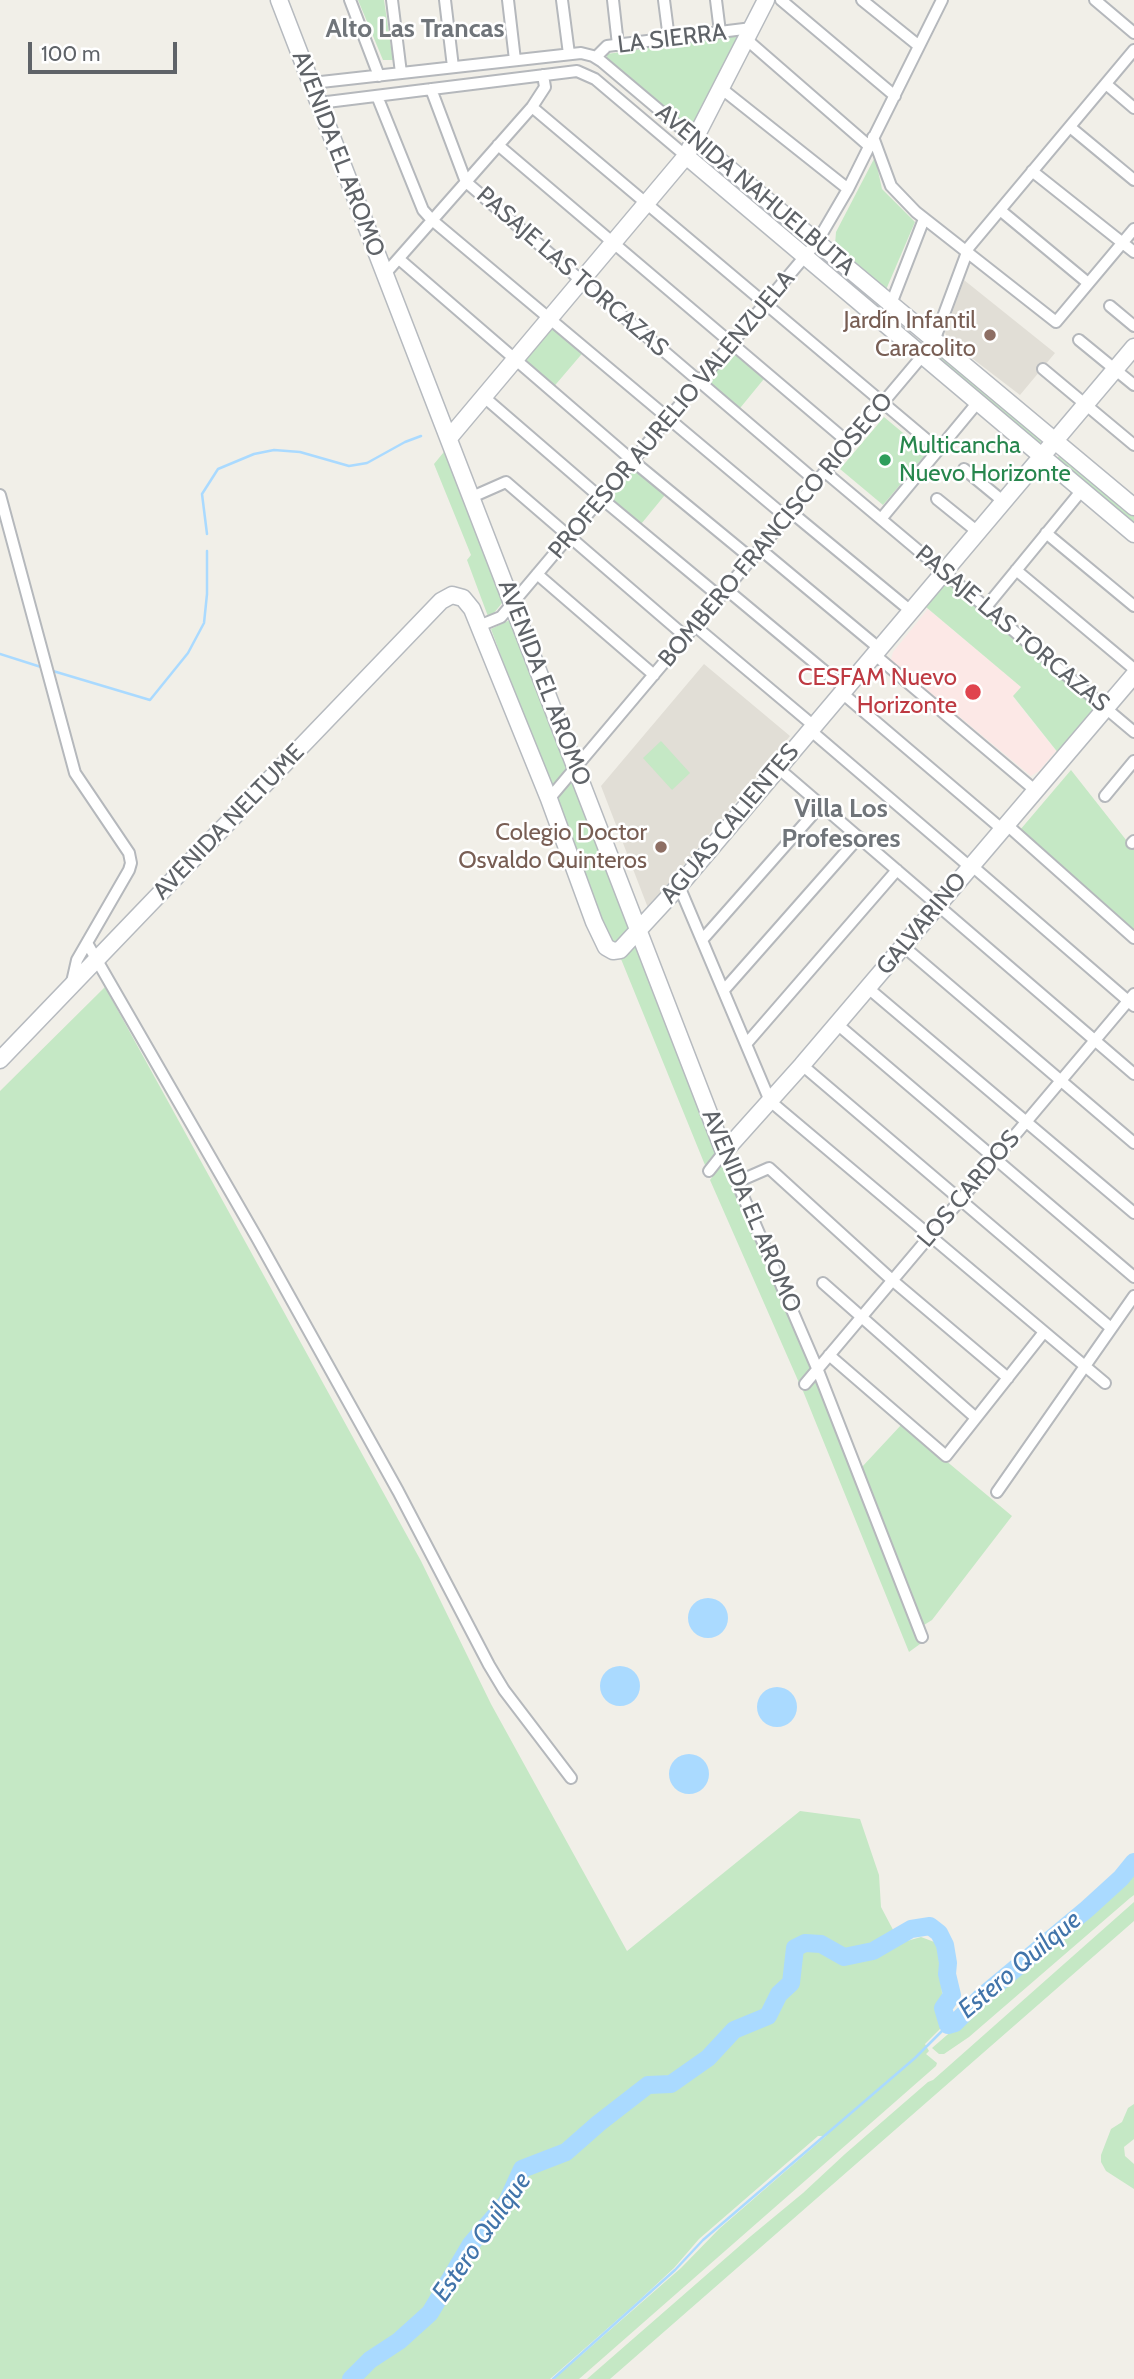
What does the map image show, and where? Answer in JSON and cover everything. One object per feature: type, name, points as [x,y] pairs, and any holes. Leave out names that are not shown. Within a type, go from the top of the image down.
[{"type":"street","name":"AVENIDA EL AROMO","points":[[279,0],[724,1152],[817,1368],[922,1637]]},
{"type":"street","points":[[350,0],[379,76]]},
{"type":"street","points":[[392,0],[401,73]]},
{"type":"street","points":[[445,0],[453,67]]},
{"type":"street","points":[[509,0],[515,60]]},
{"type":"street","points":[[562,0],[569,54]]},
{"type":"street","points":[[613,0],[618,45]]},
{"type":"street","points":[[664,0],[669,38]]},
{"type":"street","points":[[716,0],[720,32]]},
{"type":"street","points":[[449,438],[686,156],[766,0]]},
{"type":"street","points":[[781,0],[895,96]]},
{"type":"street","points":[[862,0],[919,46]]},
{"type":"street","name":"PROFESOR AURELIO VALENZUELA","points":[[479,626],[501,617],[806,257],[848,189],[941,0]]},
{"type":"street","points":[[1095,0],[1111,5],[1134,33]]},
{"type":"street","name":"LA SIERRA","points":[[596,57],[603,48],[618,45],[720,32],[749,34]]},
{"type":"street","points":[[749,34],[871,141],[891,186],[924,219],[1056,322],[1134,229]]},
{"type":"street","name":"BOMBERO FRANCISCO RIOSECO","points":[[549,799],[923,355],[934,340],[968,251],[1134,50]]},
{"type":"street","points":[[312,83],[569,54],[581,53],[596,57]]},
{"type":"street","name":"AVENIDA NAHUELBUTA","points":[[596,57],[1134,507]]},
{"type":"street","name":"AVENIDA NAHUELBUTA","points":[[319,103],[577,71],[588,75],[1134,534]]},
{"type":"street","points":[[384,275],[532,107],[545,87],[543,75]]},
{"type":"street","points":[[1106,84],[1134,107]]},
{"type":"street","name":"PASAJE LAS TORCAZAS","points":[[431,89],[466,182],[817,482]]},
{"type":"street","points":[[722,89],[848,189]]},
{"type":"street","points":[[377,96],[423,210],[432,220],[668,419],[912,612]]},
{"type":"street","points":[[532,107],[939,450]]},
{"type":"street","points":[[1070,127],[1134,180]]},
{"type":"street","points":[[498,145],[849,443]]},
{"type":"street","points":[[1032,171],[1134,253]]},
{"type":"street","points":[[1000,210],[1088,283]]},
{"type":"street","points":[[891,304],[924,219]]},
{"type":"street","points":[[399,259],[751,559]]},
{"type":"street","points":[[1110,306],[1134,326]]},
{"type":"street","points":[[1079,340],[1134,385]]},
{"type":"street","name":"AGUAS CALIENTES","points":[[623,948],[878,652],[1134,347]]},
{"type":"street","points":[[1043,369],[1134,446]]},
{"type":"street","points":[[484,397],[601,498],[844,691],[1134,937]]},
{"type":"street","points":[[881,519],[978,402]]},
{"type":"street","points":[[964,469],[1004,502]]},
{"type":"street","name":"PASAJE LAS TORCAZAS","points":[[825,472],[1134,732]]},
{"type":"street","points":[[472,497],[506,482],[686,637]]},
{"type":"street","points":[[986,607],[1082,490]]},
{"type":"street","points":[[0,495],[75,773],[129,853],[131,863],[77,960],[72,982]]},
{"type":"street","points":[[937,499],[979,533]]},
{"type":"street","points":[[1046,533],[1134,606]]},
{"type":"street","points":[[760,549],[1036,791]]},
{"type":"street","points":[[1016,570],[1134,668]]},
{"type":"street","points":[[537,574],[654,675]]},
{"type":"street","name":"AVENIDA NELTUME","points":[[0,1060],[72,982],[442,601],[452,595],[463,598]]},
{"type":"street","name":"AVENIDA EL AROMO","points":[[463,598],[472,609],[479,626],[604,944],[613,951],[623,948]]},
{"type":"street","points":[[695,626],[971,866],[1132,1000]]},
{"type":"street","name":"GALVARINO","points":[[709,1171],[1134,675]]},
{"type":"street","points":[[1105,796],[1134,761]]},
{"type":"street","points":[[778,768],[1134,1074]]},
{"type":"street","points":[[702,940],[821,805]]},
{"type":"street","points":[[724,990],[859,837]]},
{"type":"street","points":[[747,1043],[897,870]]},
{"type":"street","points":[[679,886],[770,1101],[1105,1383]]},
{"type":"street","points":[[87,943],[257,1238],[398,1491],[489,1665],[504,1690],[571,1778]]},
{"type":"street","points":[[903,946],[1134,1143]]},
{"type":"street","points":[[868,988],[1134,1213]]},
{"type":"street","name":"LOS CARDOS","points":[[805,1384],[1060,1081],[1132,1000]]},
{"type":"street","points":[[837,1024],[1134,1277]]},
{"type":"street","points":[[802,1065],[1111,1328]]},
{"type":"street","points":[[737,1182],[769,1168],[892,1280],[1008,1378]]},
{"type":"street","points":[[823,1283],[976,1418]]},
{"type":"street","points":[[997,1492],[1134,1296]]},
{"type":"street","points":[[829,1354],[946,1456],[1044,1332]]},
{"type":"shaded area","name":"Jardín Infantil Caracolito","points":[[964,280],[1055,353],[1020,395],[947,339],[945,332]]},
{"type":"shaded area","name":"CESFAM Nuevo Horizonte","points":[[928,609],[1021,687],[1013,697],[1056,751],[1039,771],[1031,776],[891,660],[893,652]]},
{"type":"shaded area","name":"Colegio Doctor Osvaldo Quinteros","points":[[704,664],[790,736],[648,908],[601,786]]},
{"type":"green space","points":[[358,0],[384,0],[393,60],[383,60]]},
{"type":"green space","points":[[742,36],[699,121],[688,126],[607,58],[607,54]]},
{"type":"green space","points":[[875,157],[882,189],[915,222],[885,292],[835,245],[836,232]]},
{"type":"green space","points":[[549,319],[586,349],[551,390],[515,359]]},
{"type":"green space","points":[[732,344],[768,374],[736,413],[700,382]]},
{"type":"green space","points":[[937,351],[1043,439],[1038,446],[932,356]]},
{"type":"green space","points":[[884,417],[927,453],[883,505],[840,469]]},
{"type":"green space","points":[[448,447],[507,597],[489,619],[467,560],[471,555],[434,464]]},
{"type":"green space","points":[[1061,454],[1134,516],[1134,525],[1055,460]]},
{"type":"green space","points":[[633,461],[669,490],[637,529],[601,498]]},
{"type":"green space","points":[[945,573],[1106,708],[1063,759],[1013,696],[1021,687],[920,602]]},
{"type":"green space","points":[[514,618],[570,767],[550,789],[491,629]]},
{"type":"green space","points":[[661,741],[690,773],[672,790],[643,758]]},
{"type":"green space","points":[[576,768],[639,929],[613,951],[549,799]]},
{"type":"green space","points":[[1071,770],[1134,850],[1134,931],[1020,830]]},
{"type":"green space","points":[[639,943],[720,1151],[707,1170],[621,959]]},
{"type":"green space","points":[[105,987],[421,1561],[491,1704],[627,1951],[800,1811],[860,1819],[879,1875],[881,1907],[900,1943],[921,1937],[937,1943],[943,1964],[941,1978],[944,2025],[925,2044],[929,2051],[926,2054],[937,2063],[936,2066],[579,2379],[554,2379],[826,2136],[818,2136],[699,2239],[674,2268],[550,2379],[0,2379],[0,1091]]},
{"type":"green space","points":[[723,1162],[813,1370],[800,1385],[710,1180]]},
{"type":"green space","points":[[816,1375],[920,1644],[909,1652],[803,1391]]},
{"type":"green space","points":[[902,1424],[1012,1516],[932,1620],[924,1625],[861,1468]]},
{"type":"green space","points":[[1134,1873],[1134,1895],[969,2037],[944,2054],[939,2054],[932,2048]]},
{"type":"green space","points":[[1134,1902],[1134,1921],[610,2379],[587,2379],[933,2080]]},
{"type":"green space","points":[[1134,2104],[1134,2139],[1124,2147],[1125,2156],[1134,2164],[1134,2189],[1106,2171],[1101,2155],[1111,2129],[1122,2122],[1128,2108]]},
{"type":"water","points":[[708,1598],[716,1599],[722,1604],[727,1610],[727,1626],[722,1632],[716,1637],[708,1638],[700,1637],[694,1632],[689,1626],[688,1618],[689,1610],[694,1604],[700,1599]]},
{"type":"water","points":[[620,1666],[628,1667],[634,1672],[639,1678],[639,1694],[634,1700],[628,1705],[620,1706],[612,1705],[606,1700],[601,1694],[600,1686],[601,1678],[606,1672],[612,1667]]},
{"type":"water","points":[[777,1687],[785,1688],[791,1693],[796,1699],[796,1715],[791,1721],[785,1726],[777,1727],[769,1726],[763,1721],[758,1715],[757,1707],[758,1699],[763,1693],[769,1688]]},
{"type":"water","points":[[689,1754],[697,1755],[703,1760],[708,1766],[708,1782],[703,1788],[697,1793],[689,1794],[681,1793],[675,1788],[670,1782],[669,1774],[670,1766],[675,1760],[681,1755]]},
{"type":"waterway","points":[[207,534],[202,494],[218,469],[254,454],[274,450],[300,452],[349,466],[367,463],[421,436]]},
{"type":"waterway","points":[[53,671],[150,700],[188,653],[204,623],[207,551]]},
{"type":"waterway","points":[[0,654],[41,667]]},
{"type":"waterway","name":"Estero Quilque","points":[[351,2379],[370,2360],[399,2341],[430,2313],[471,2244],[507,2202],[522,2169],[566,2152],[648,2085],[671,2084],[708,2058],[734,2030],[768,2016],[779,1994],[791,1983],[795,1948],[805,1943],[821,1944],[844,1957],[873,1951],[911,1929],[930,1926],[939,1933],[945,1945],[952,1995],[943,2008],[948,2025],[955,2023],[980,1998],[1087,1909],[1121,1878],[1134,1862]]},
{"type":"waterway","points":[[553,2379],[675,2270],[703,2240],[915,2058],[948,2025]]},
{"type":"place","name":"Jardín Infantil Caracolito","points":[[990,335]]},
{"type":"place","name":"Multicancha Nuevo Horizonte","points":[[885,460]]},
{"type":"place","name":"CESFAM Nuevo Horizonte","points":[[973,692]]},
{"type":"place","name":"Colegio Doctor Osvaldo Quinteros","points":[[661,847]]},
{"type":"district","name":"Alto Las Trancas","points":[[415,29]]},
{"type":"district","name":"Villa Los Profesores","points":[[841,824]]}]
